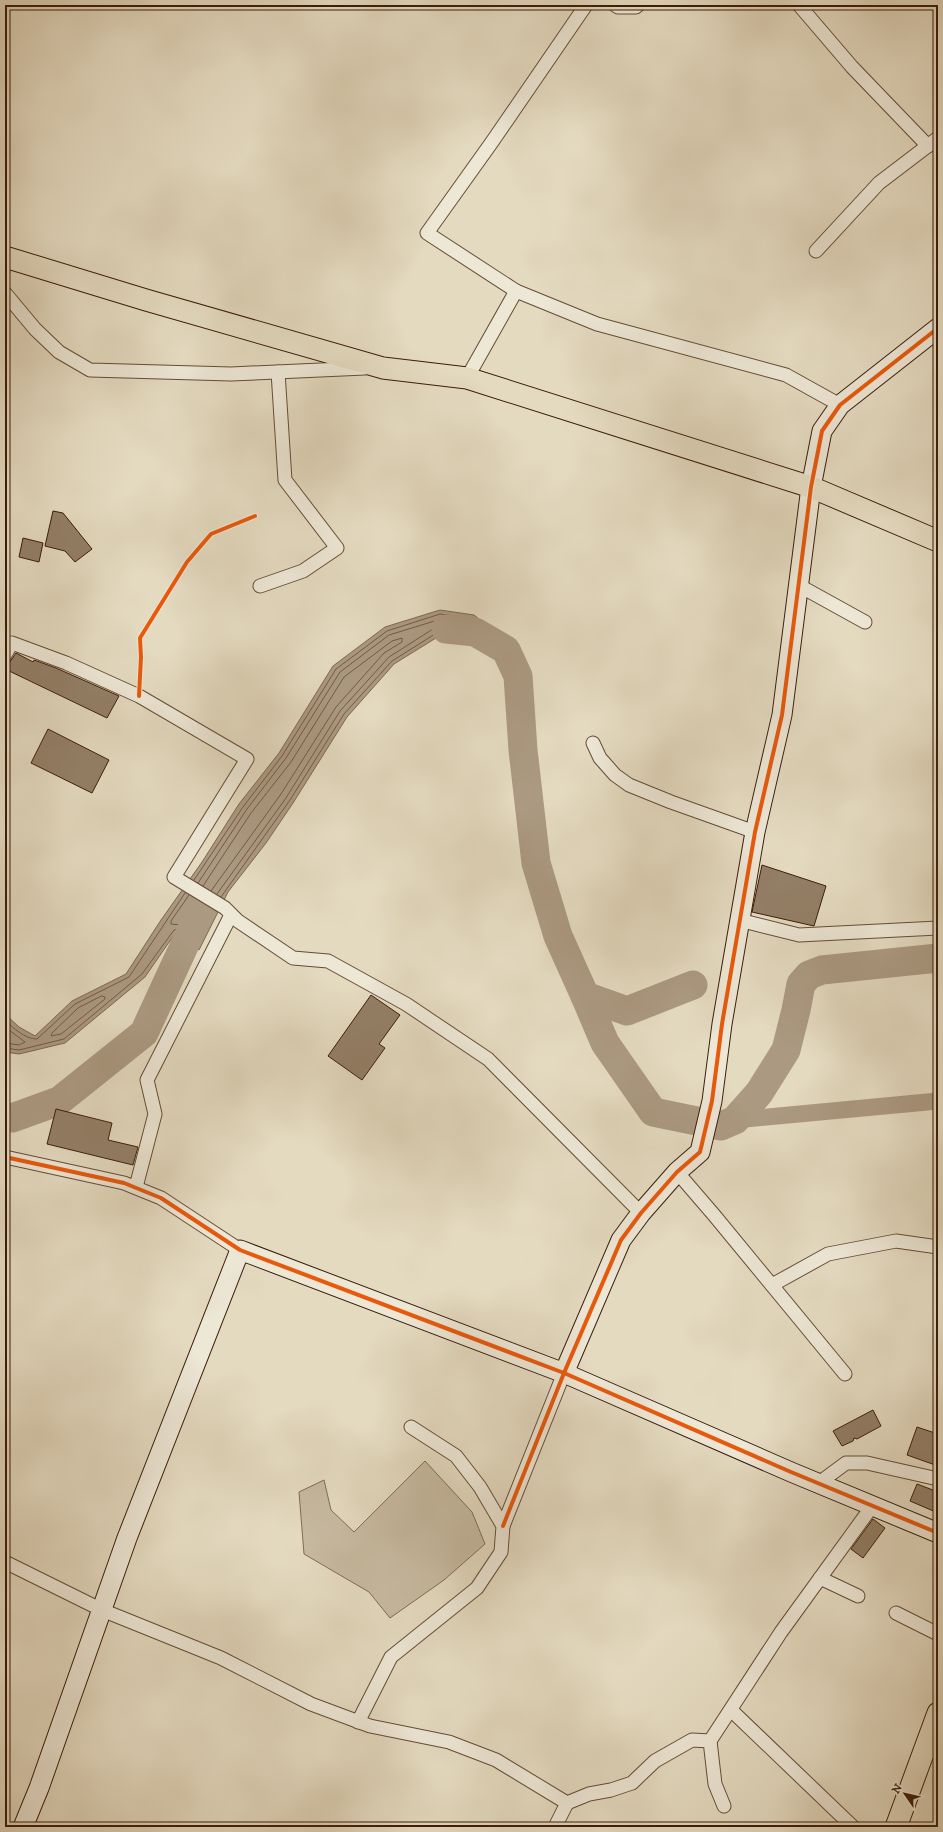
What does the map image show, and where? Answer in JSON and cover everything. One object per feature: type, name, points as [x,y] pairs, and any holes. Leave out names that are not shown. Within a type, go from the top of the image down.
[{"type":"main road","points":[[5,257],[146,300],[383,368],[467,378],[811,487],[938,541]]},
{"type":"main road","points":[[896,1827],[938,1713]]},
{"type":"street","points":[[586,5],[492,142],[427,233],[516,291],[597,324],[786,375],[840,405]]},
{"type":"street","points":[[615,5],[618,7],[636,7],[638,5]]},
{"type":"street","points":[[802,6],[852,67],[933,142],[879,183],[816,251]]},
{"type":"street","points":[[467,378],[516,291]]},
{"type":"street","points":[[5,293],[35,329],[59,352],[90,370],[231,374],[383,368]]},
{"type":"street","points":[[358,1722],[391,1657],[477,1588],[501,1552],[503,1526],[564,1373],[621,1240],[641,1213],[677,1172],[700,1152],[712,1102],[722,1024],[755,832],[782,715],[811,487],[822,432],[840,405],[938,328]]},
{"type":"street","points":[[260,586],[304,571],[337,548],[286,480],[278,372]]},
{"type":"street","points":[[798,585],[865,622]]},
{"type":"street","points":[[5,655],[12,643],[66,663],[139,696],[247,759],[174,877],[228,912],[293,958],[328,961],[399,1000],[488,1059],[641,1213]]},
{"type":"street","points":[[592,743],[600,758],[614,775],[630,786],[755,832]]},
{"type":"street","points":[[136,1187],[156,1114],[147,1080],[228,912]]},
{"type":"street","points":[[739,920],[799,935],[938,928]]},
{"type":"street","points":[[5,1157],[124,1183],[136,1187],[161,1198],[240,1250],[564,1373],[791,1472],[938,1533]]},
{"type":"street","points":[[677,1172],[845,1374]]},
{"type":"street","points":[[772,1285],[828,1254],[896,1241],[938,1247]]},
{"type":"street","points":[[23,1827],[39,1788],[127,1538],[240,1250]]},
{"type":"street","points":[[411,1427],[456,1456],[480,1487],[503,1526]]},
{"type":"street","points":[[819,1483],[846,1463],[867,1462],[938,1479]]},
{"type":"street","points":[[724,1806],[715,1784],[710,1741],[781,1632],[873,1505]]},
{"type":"street","points":[[5,1562],[102,1610],[221,1658],[311,1704],[370,1726],[449,1742],[496,1760],[567,1803]]},
{"type":"street","points":[[820,1578],[858,1596]]},
{"type":"street","points":[[896,1613],[938,1634]]},
{"type":"street","points":[[731,1710],[853,1827]]},
{"type":"street","points":[[555,1827],[567,1803],[589,1794],[611,1790],[632,1783],[655,1761],[692,1740],[710,1741]]},
{"type":"shaded area","points":[[425,1461],[472,1512],[485,1544],[444,1580],[390,1618],[369,1592],[304,1554],[299,1492],[324,1480],[331,1510],[354,1532]]},
{"type":"water","points":[[440,610],[474,615],[494,631],[475,645],[436,638],[394,664],[347,717],[266,843],[228,892],[199,950],[176,932],[145,977],[65,1043],[19,1054],[5,1052],[5,1014],[19,1027],[35,1036],[72,1001],[126,974],[161,920],[202,862],[239,804],[279,753],[333,666],[385,627]]},
{"type":"building","points":[[53,511],[63,513],[92,549],[75,562],[65,551],[45,546]]},
{"type":"building","points":[[23,538],[43,543],[39,562],[19,557]]},
{"type":"building","points":[[16,653],[33,662],[34,660],[56,668],[119,696],[107,718],[5,669]]},
{"type":"building","points":[[48,729],[109,760],[92,793],[31,763]]},
{"type":"building","points":[[762,865],[826,886],[814,926],[752,912]]},
{"type":"building","points":[[371,995],[400,1015],[379,1044],[385,1048],[362,1080],[328,1056]]},
{"type":"building","points":[[56,1109],[112,1123],[108,1140],[138,1147],[133,1165],[47,1144]]},
{"type":"building","points":[[873,1410],[881,1426],[857,1439],[854,1438],[853,1441],[842,1446],[833,1431]]},
{"type":"building","points":[[917,1427],[938,1434],[938,1466],[907,1455]]},
{"type":"building","points":[[917,1484],[938,1492],[938,1513],[910,1501]]},
{"type":"building","points":[[873,1519],[885,1528],[863,1558],[851,1549]]},
{"type":"waterway","points":[[446,629],[475,632],[506,650],[518,676],[523,750],[536,863],[558,936],[585,996],[627,1011],[693,985]]},
{"type":"waterway","points":[[5,1117],[12,1118],[59,1101],[144,1033],[203,905]]},
{"type":"waterway","points":[[585,996],[605,1043],[653,1112],[721,1126],[735,1120],[759,1093],[786,1050],[801,984],[809,975],[822,970],[938,958]]},
{"type":"waterway","points":[[735,1120],[938,1101]]},
{"type":"cycle path","points":[[503,1526],[564,1373],[621,1240],[641,1213],[677,1172],[700,1152],[712,1101],[722,1024],[755,832],[782,715],[811,487],[822,431],[840,405],[938,328]]},
{"type":"cycle path","points":[[139,696],[141,657],[140,638],[187,562],[211,534],[255,516]]},
{"type":"cycle path","points":[[5,1157],[124,1183],[161,1198],[240,1250],[564,1373],[791,1472],[938,1533]]}]
